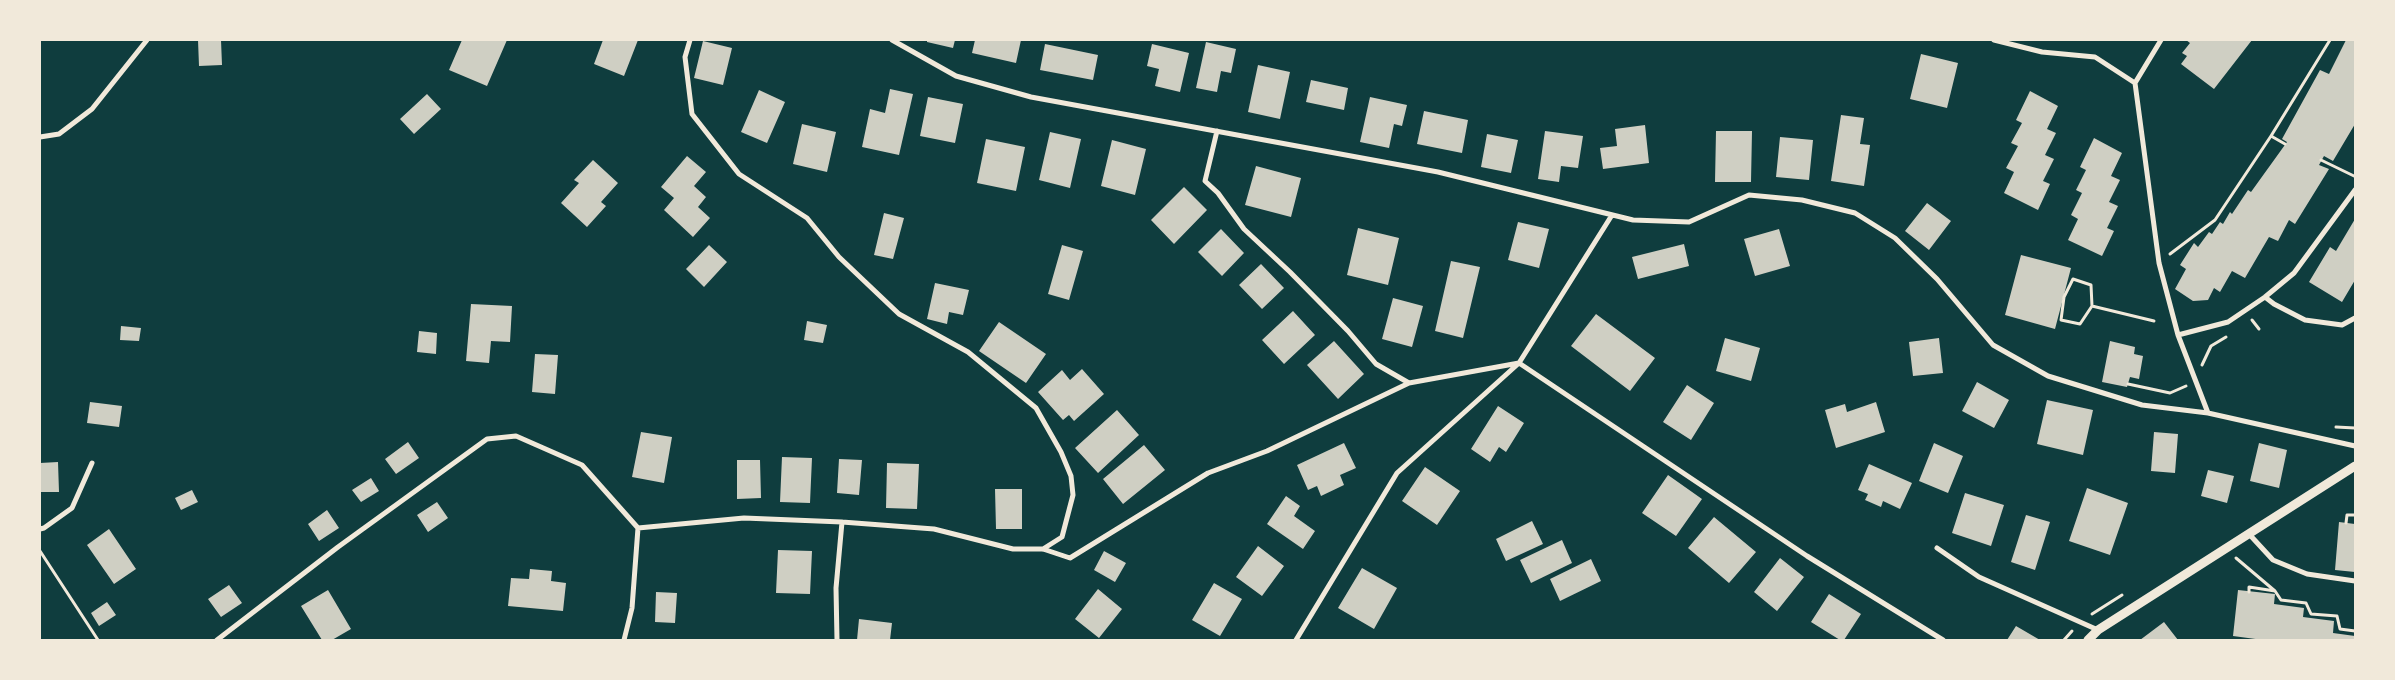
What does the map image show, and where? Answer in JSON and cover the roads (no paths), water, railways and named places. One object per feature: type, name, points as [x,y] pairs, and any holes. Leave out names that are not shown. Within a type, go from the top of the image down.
[{"type":"street","points":[[40,137],[59,134],[92,109],[148,40]]},
{"type":"street","points":[[690,40],[685,57],[692,114],[739,174],[807,218],[838,257],[899,314],[968,352],[1036,408],[1061,452],[1071,476],[1074,495],[1062,537],[1043,549]]},
{"type":"street","points":[[892,40],[956,76],[1031,97],[1438,172],[1634,220],[1689,222],[1749,195],[1802,200],[1854,213],[1895,238],[1937,279],[1993,345],[2048,376],[2142,405],[2208,413],[2355,446]]},
{"type":"street","points":[[1994,40],[2042,52],[2095,57],[2135,82]]},
{"type":"street","points":[[2161,40],[2135,82],[2159,263],[2178,335],[2208,413]]},
{"type":"street","points":[[1217,131],[1205,181],[1218,193],[1244,229],[1342,324],[1376,364],[1409,383]]},
{"type":"street","points":[[2178,335],[2228,322],[2294,273],[2355,190]]},
{"type":"street","points":[[1296,640],[1397,473],[1519,363],[1612,215]]},
{"type":"street","points":[[2265,296],[2274,304],[2306,320],[2342,325],[2355,318]]},
{"type":"street","points":[[638,528],[744,518],[842,522],[934,530],[1013,549],[1043,549],[1070,558],[1208,473],[1267,451],[1409,383],[1519,363],[1807,556],[1942,640]]},
{"type":"street","points":[[217,640],[338,547],[487,439],[516,436],[582,465],[638,528],[632,608],[624,640]]},
{"type":"street","points":[[40,528],[44,528],[72,508],[92,463]]},
{"type":"street","points":[[2088,640],[2098,630],[2355,466]]},
{"type":"street","points":[[837,640],[836,588],[842,522]]},
{"type":"street","points":[[2249,534],[2273,560],[2307,574],[2355,581]]},
{"type":"street","points":[[1936,548],[1979,577],[2098,630]]}]
